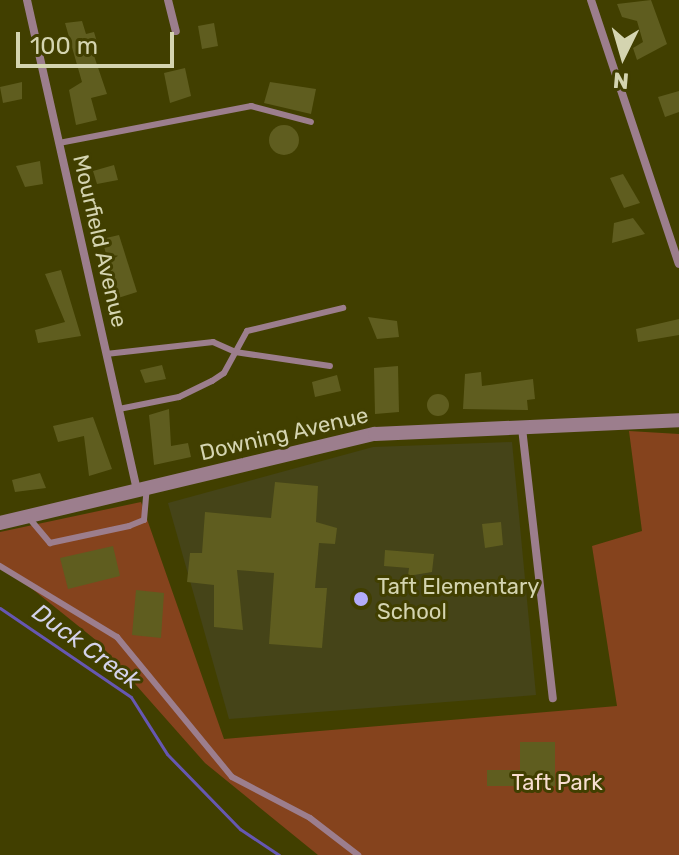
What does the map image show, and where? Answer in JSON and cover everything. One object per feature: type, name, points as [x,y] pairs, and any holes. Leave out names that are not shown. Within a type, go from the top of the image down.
[{"type":"street","name":"Mourfield Avenue","points":[[29,0],[106,354],[142,489]]},
{"type":"street","points":[[168,0],[176,31]]},
{"type":"street","points":[[591,0],[679,264]]},
{"type":"street","name":"Downing Avenue","points":[[0,523],[375,434],[679,420]]},
{"type":"street","points":[[522,428],[553,698]]},
{"type":"lane","points":[[59,143],[251,106],[311,122]]},
{"type":"lane","points":[[119,409],[179,397],[212,381],[247,331],[343,308]]},
{"type":"lane","points":[[106,354],[200,342],[235,352],[330,366]]},
{"type":"lane","points":[[28,516],[50,543],[129,526],[144,520],[142,489]]},
{"type":"lane","points":[[0,566],[117,637],[232,777],[310,818],[358,855]]},
{"type":"shaded area","name":"Taft Elementary School","points":[[512,442],[536,695],[229,719],[168,503],[373,447]]},
{"type":"green space","name":"Taft Park","points":[[629,431],[679,434],[679,855],[318,855],[205,763],[97,641],[0,563],[0,532],[141,502],[224,739],[617,706],[592,546],[642,531]]},
{"type":"building","points":[[651,0],[667,44],[637,60],[633,48],[643,42],[637,21],[622,17],[617,4]]},
{"type":"building","points":[[82,21],[86,34],[94,32],[97,42],[90,44],[107,94],[91,98],[97,120],[76,125],[69,90],[82,82],[65,23]]},
{"type":"building","points":[[214,23],[218,46],[202,49],[198,26]]},
{"type":"building","points":[[185,68],[191,96],[170,103],[164,73]]},
{"type":"building","points":[[22,82],[22,99],[3,103],[0,87]]},
{"type":"building","points":[[270,82],[316,89],[311,114],[264,103]]},
{"type":"building","points":[[679,91],[679,112],[665,117],[658,97]]},
{"type":"building","points":[[284,125],[290,126],[298,134],[298,146],[290,154],[284,155],[278,154],[270,146],[269,140],[270,134],[278,126]]},
{"type":"building","points":[[40,161],[43,184],[25,187],[16,166]]},
{"type":"building","points":[[114,165],[118,180],[97,184],[93,171]]},
{"type":"building","points":[[623,174],[640,203],[624,208],[610,178]]},
{"type":"building","points":[[633,218],[645,234],[612,243],[614,223]]},
{"type":"building","points":[[119,235],[137,292],[118,298],[102,239]]},
{"type":"building","points":[[61,270],[81,336],[38,343],[35,330],[65,322],[45,274]]},
{"type":"building","points":[[368,317],[397,321],[399,337],[377,339]]},
{"type":"building","points":[[679,319],[679,335],[638,342],[636,329]]},
{"type":"building","points":[[162,365],[166,379],[145,383],[140,370]]},
{"type":"building","points":[[398,366],[399,412],[375,414],[374,368]]},
{"type":"building","points":[[481,372],[482,386],[533,379],[535,399],[527,400],[528,410],[463,409],[465,374]]},
{"type":"building","points":[[337,375],[341,391],[315,397],[312,382]]},
{"type":"building","points":[[434,394],[442,394],[449,405],[442,416],[434,416],[427,409],[427,401]]},
{"type":"building","points":[[169,409],[171,446],[188,443],[191,457],[154,465],[149,415]]},
{"type":"building","points":[[93,417],[112,469],[89,476],[84,436],[58,442],[53,426]]},
{"type":"building","points":[[40,473],[46,488],[15,492],[12,480]]},
{"type":"building","points":[[275,482],[318,486],[316,522],[337,528],[335,544],[319,543],[315,588],[327,588],[322,648],[269,644],[274,573],[237,570],[243,630],[214,627],[214,585],[187,582],[190,553],[202,553],[205,512],[271,518]]},
{"type":"building","points":[[501,522],[503,545],[485,548],[482,524]]},
{"type":"building","points":[[113,546],[120,576],[68,589],[60,558]]},
{"type":"building","points":[[385,550],[434,554],[432,572],[408,576],[409,568],[384,566]]},
{"type":"building","points":[[136,590],[164,593],[161,638],[132,635]]},
{"type":"building","points":[[520,742],[555,742],[555,786],[487,786],[487,770],[520,770]]},
{"type":"waterway","name":"Duck Creek","points":[[0,608],[131,697],[167,754],[240,829],[279,855]]},
{"type":"place","name":"Taft Elementary School","points":[[361,599]]}]
